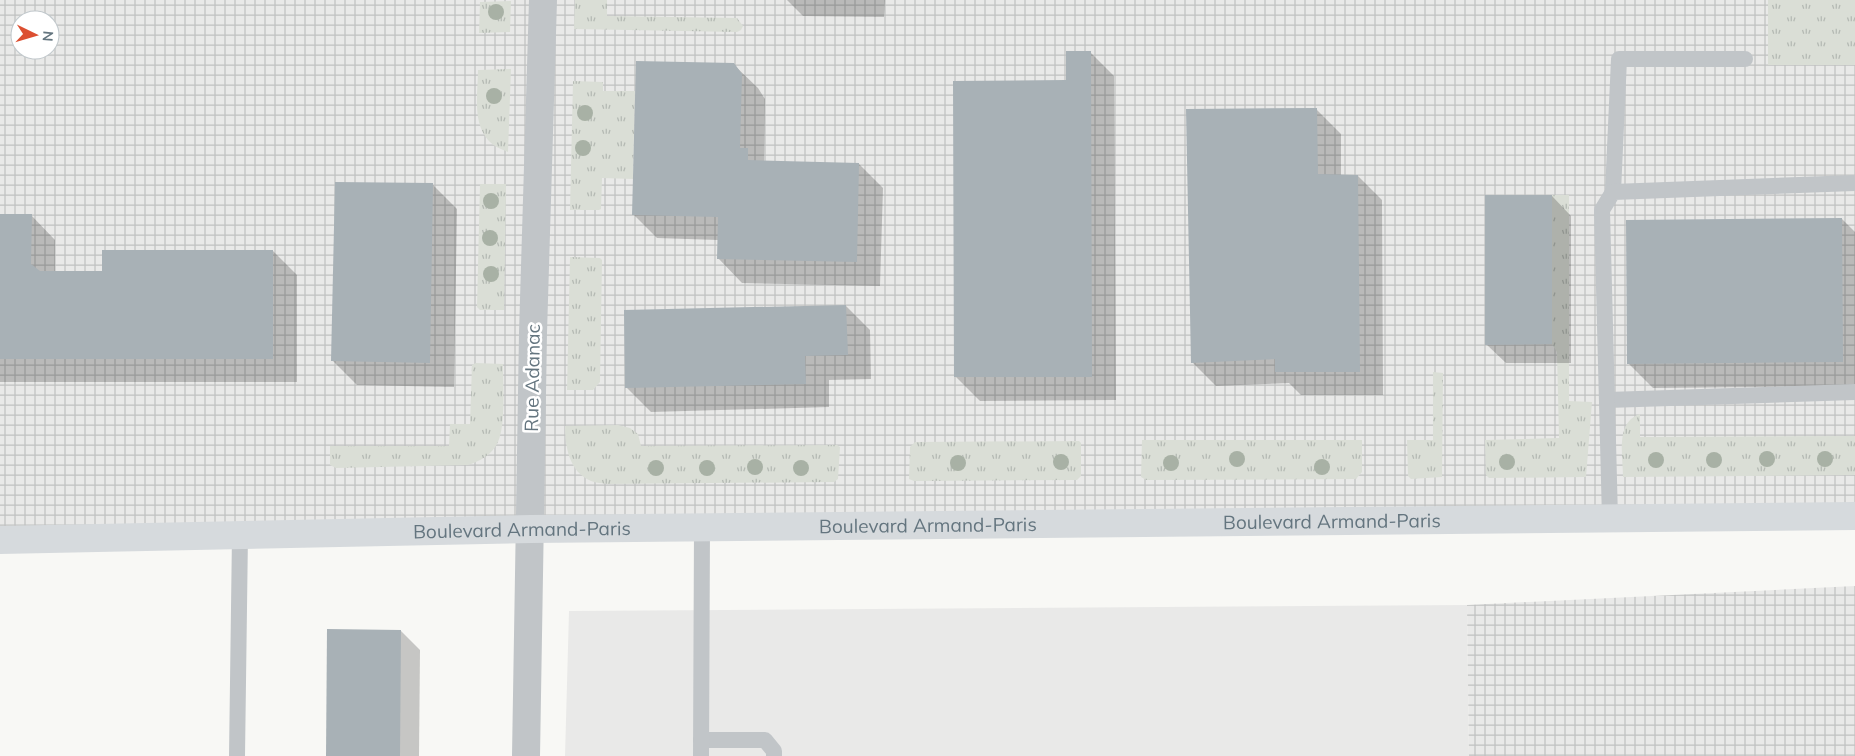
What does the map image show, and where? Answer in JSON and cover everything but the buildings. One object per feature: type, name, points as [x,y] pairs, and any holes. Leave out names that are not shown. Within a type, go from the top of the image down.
[{"type":"street","name":"Rue Adanac","points":[[526,756],[533,333],[543,0]]},
{"type":"street","name":"Boulevard Armand-Paris","points":[[0,540],[530,529],[1855,516]]},
{"type":"lane","points":[[1610,519],[1602,210],[1614,192],[1619,58],[1745,59]]},
{"type":"lane","points":[[1614,192],[1855,183]]},
{"type":"lane","points":[[1607,400],[1855,392]]},
{"type":"lane","points":[[701,756],[702,528]]},
{"type":"lane","points":[[237,756],[240,534]]},
{"type":"lane","points":[[701,740],[765,740],[774,751],[774,756]]},
{"type":"shaded area","points":[[0,0],[1855,0],[1855,516],[0,540]]},
{"type":"shaded area","points":[[1855,586],[1855,756],[1469,756],[1467,605]]},
{"type":"shaded area","points":[[1467,605],[1469,756],[565,756],[569,611]]},
{"type":"green space","points":[[575,0],[607,0],[607,16],[737,18],[743,26],[737,32],[574,29]]},
{"type":"green space","points":[[1768,0],[1855,0],[1855,65],[1768,65]]},
{"type":"green space","points":[[511,1],[510,32],[479,33],[480,2]]},
{"type":"green space","points":[[511,69],[508,152],[492,144],[483,133],[478,116],[477,97],[478,70]]},
{"type":"green space","points":[[573,81],[603,82],[603,91],[635,91],[633,179],[602,178],[601,209],[599,210],[570,210]]},
{"type":"green space","points":[[480,184],[506,184],[504,310],[480,310],[477,307]]},
{"type":"green space","points":[[1552,195],[1569,195],[1569,401],[1592,402],[1586,477],[1489,478],[1486,475],[1485,440],[1559,438],[1557,352],[1552,344]]},
{"type":"green space","points":[[570,257],[600,258],[602,260],[600,382],[593,390],[567,390]]},
{"type":"green space","points":[[476,363],[503,364],[504,404],[501,435],[495,447],[485,457],[468,465],[336,468],[330,465],[330,446],[449,446],[450,424],[470,424],[472,365]]},
{"type":"green space","points":[[1433,372],[1443,373],[1442,477],[1411,479],[1408,476],[1407,440],[1433,440]]},
{"type":"green space","points":[[1640,414],[1640,437],[1855,436],[1855,475],[1623,477],[1622,441],[1624,432],[1632,418]]},
{"type":"green space","points":[[618,425],[630,428],[638,434],[641,446],[837,445],[840,447],[838,479],[834,482],[607,484],[593,482],[584,477],[573,465],[567,450],[565,426]]},
{"type":"green space","points":[[1142,440],[1362,440],[1362,472],[1356,479],[1146,480],[1141,477]]},
{"type":"green space","points":[[1079,441],[1081,443],[1081,476],[1077,480],[914,481],[909,479],[910,447],[915,442]]}]
